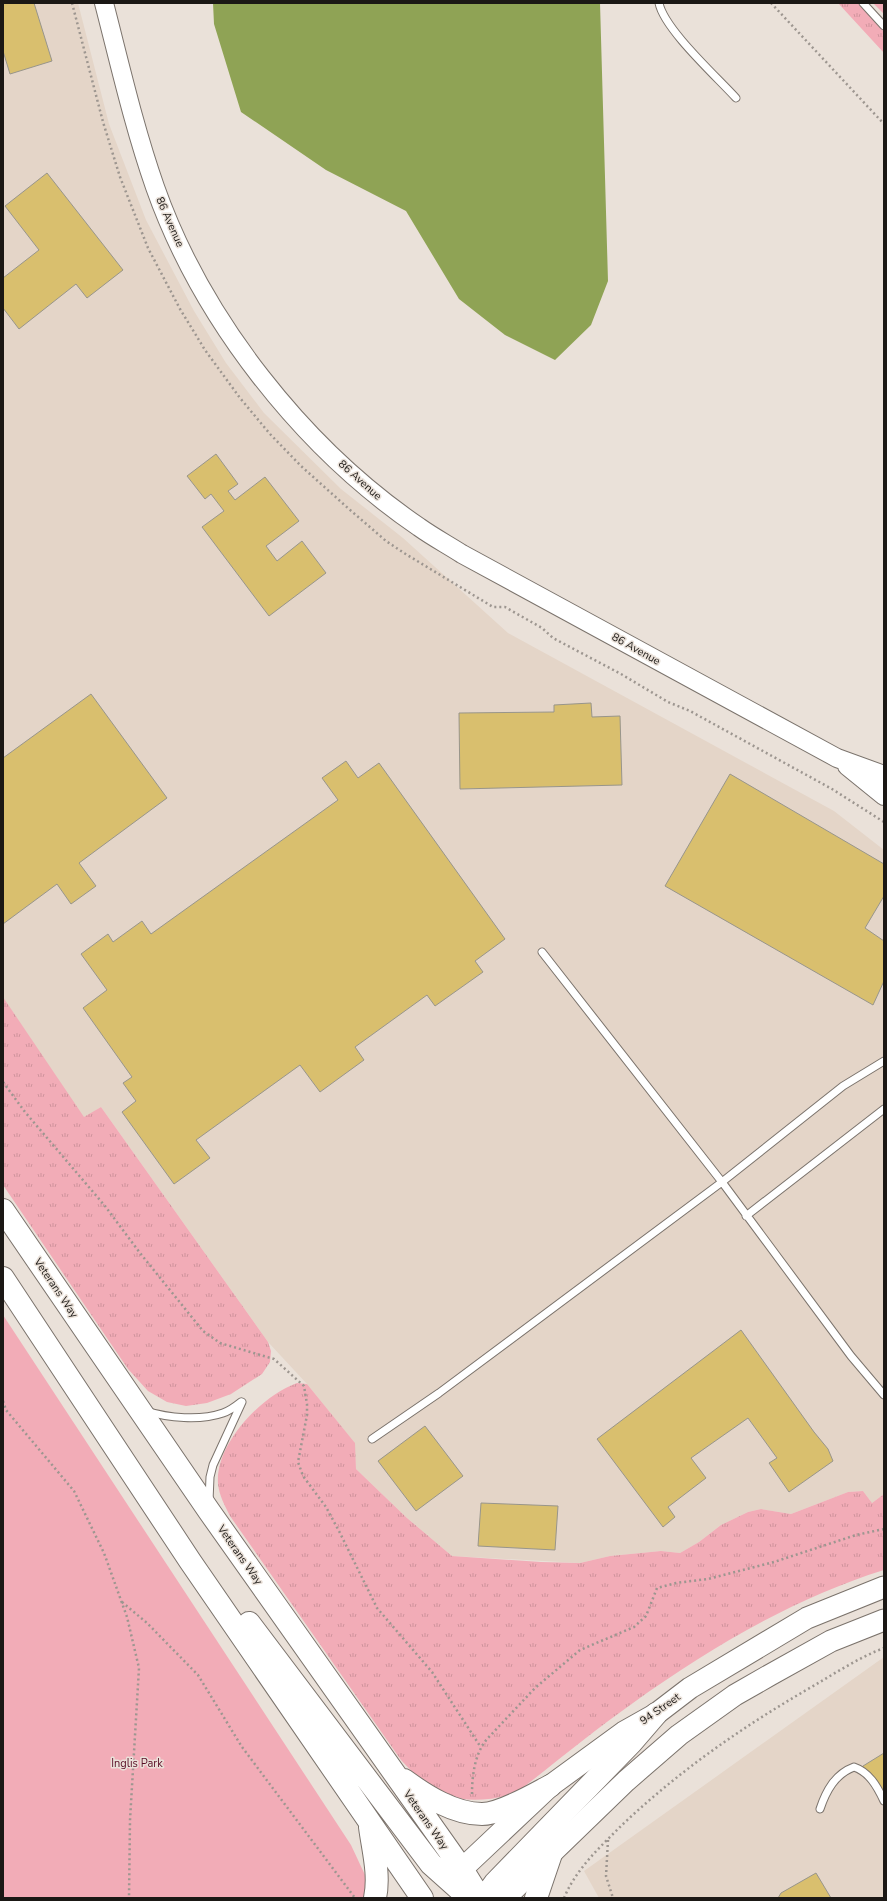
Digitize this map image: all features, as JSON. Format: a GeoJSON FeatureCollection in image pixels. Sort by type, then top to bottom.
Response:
{"type":"FeatureCollection","features":[{"type":"Feature","properties":{"kind":"main road","name":"Veterans Way"},"geometry":{"type":"LineString","coordinates":[[3,1210],[209,1512],[390,1770],[458,1887],[480,1898]]}},
{"type":"Feature","properties":{"kind":"main road"},"geometry":{"type":"LineString","coordinates":[[3,1278],[190,1561],[422,1898]]}},
{"type":"Feature","properties":{"kind":"main road"},"geometry":{"type":"LineString","coordinates":[[190,1561],[217,1580],[431,1864],[458,1887],[435,1898]]}},
{"type":"Feature","properties":{"kind":"main road","name":"94 Street"},"geometry":{"type":"LineString","coordinates":[[458,1887],[550,1786],[624,1732],[656,1714],[690,1688],[807,1618],[884,1587]]}},
{"type":"Feature","properties":{"kind":"main road"},"geometry":{"type":"LineString","coordinates":[[505,1898],[626,1781],[673,1740],[735,1695],[832,1641],[884,1620]]}},
{"type":"Feature","properties":{"kind":"main road"},"geometry":{"type":"LineString","coordinates":[[484,1898],[495,1883],[626,1748],[656,1714]]}},
{"type":"Feature","properties":{"kind":"main road"},"geometry":{"type":"LineString","coordinates":[[390,1770],[423,1794],[459,1810],[483,1814],[507,1808],[550,1786]]}},
{"type":"Feature","properties":{"kind":"main road"},"geometry":{"type":"LineString","coordinates":[[369,1822],[376,1868],[377,1889],[375,1898]]}},
{"type":"Feature","properties":{"kind":"main road"},"geometry":{"type":"LineString","coordinates":[[536,1898],[552,1851]]}},
{"type":"Feature","properties":{"kind":"street","name":"86 Avenue"},"geometry":{"type":"LineString","coordinates":[[104,3],[138,136],[155,188],[196,280],[244,356],[314,438],[387,504],[426,532],[462,554],[837,758],[884,775]]}},
{"type":"Feature","properties":{"kind":"street","name":"86 Avenue"},"geometry":{"type":"LineString","coordinates":[[837,758],[884,796]]}},
{"type":"Feature","properties":{"kind":"lane"},"geometry":{"type":"LineString","coordinates":[[659,3],[660,9],[673,31],[736,98]]}},
{"type":"Feature","properties":{"kind":"lane"},"geometry":{"type":"LineString","coordinates":[[863,3],[884,26]]}},
{"type":"Feature","properties":{"kind":"lane"},"geometry":{"type":"LineString","coordinates":[[542,952],[722,1182],[851,1356],[883,1390]]}},
{"type":"Feature","properties":{"kind":"lane"},"geometry":{"type":"LineString","coordinates":[[372,1439],[439,1393],[722,1182],[842,1086],[884,1061]]}},
{"type":"Feature","properties":{"kind":"lane"},"geometry":{"type":"LineString","coordinates":[[746,1216],[884,1109]]}},
{"type":"Feature","properties":{"kind":"lane"},"geometry":{"type":"LineString","coordinates":[[137,1407],[170,1417],[201,1417],[223,1413],[242,1402],[213,1465],[210,1477],[209,1512]]}},
{"type":"Feature","properties":{"kind":"lane"},"geometry":{"type":"LineString","coordinates":[[820,1809],[827,1790],[842,1774],[854,1767],[860,1770],[876,1784],[884,1801]]}},
{"type":"Feature","properties":{"kind":"path"},"geometry":{"type":"LineString","coordinates":[[72,3],[102,122],[120,177],[148,248],[174,296]]}},
{"type":"Feature","properties":{"kind":"path"},"geometry":{"type":"LineString","coordinates":[[771,3],[884,124]]}},
{"type":"Feature","properties":{"kind":"path"},"geometry":{"type":"LineString","coordinates":[[3,1082],[25,1112],[105,1206],[145,1259],[203,1331],[220,1343],[274,1359],[304,1386],[307,1415],[298,1462],[303,1476],[326,1507],[377,1608],[432,1672],[480,1746]]}},
{"type":"Feature","properties":{"kind":"path"},"geometry":{"type":"LineString","coordinates":[[3,1401],[6,1410],[74,1491],[104,1553],[127,1617],[139,1668],[130,1820],[129,1898]]}},
{"type":"Feature","properties":{"kind":"path"},"geometry":{"type":"LineString","coordinates":[[472,1797],[472,1782],[480,1746],[535,1688],[580,1650],[624,1632],[646,1616],[657,1588],[676,1583],[708,1579],[767,1563],[856,1535],[884,1529]]}},
{"type":"Feature","properties":{"kind":"path"},"geometry":{"type":"LineString","coordinates":[[122,1602],[147,1622],[198,1674],[242,1747],[354,1898]]}},
{"type":"Feature","properties":{"kind":"path"},"geometry":{"type":"LineString","coordinates":[[564,1898],[577,1874],[608,1839],[664,1788],[723,1742],[787,1700],[845,1667],[884,1648]]}},
{"type":"Feature","properties":{"kind":"path"},"geometry":{"type":"LineString","coordinates":[[608,1839],[606,1876],[613,1898]]}},
{"type":"Feature","properties":{"kind":"shaded area"},"geometry":{"type":"Polygon","coordinates":[[[3,3],[78,3],[109,124],[146,220],[194,311],[226,363],[264,413],[341,489],[403,538],[508,633],[834,811],[884,850],[884,1494],[872,1503],[863,1491],[848,1492],[791,1514],[761,1509],[748,1512],[721,1525],[699,1542],[680,1553],[661,1551],[610,1556],[580,1563],[452,1556],[407,1518],[356,1469],[354,1442],[307,1384],[268,1342],[101,1107],[84,1118],[4,999],[3,3]]]}},
{"type":"Feature","properties":{"kind":"shaded area"},"geometry":{"type":"Polygon","coordinates":[[[213,3],[600,3],[608,281],[591,325],[555,360],[505,335],[459,299],[406,211],[326,170],[241,112],[214,24],[213,3]]]}},
{"type":"Feature","properties":{"kind":"shaded area"},"geometry":{"type":"Polygon","coordinates":[[[884,1657],[884,1898],[599,1898],[584,1871],[884,1657]]]}},
{"type":"Feature","properties":{"kind":"green space"},"geometry":{"type":"Polygon","coordinates":[[[838,3],[858,3],[884,32],[884,53],[838,3]]]}},
{"type":"Feature","properties":{"kind":"green space"},"geometry":{"type":"Polygon","coordinates":[[[873,3],[884,3],[884,14],[873,3]]]}},
{"type":"Feature","properties":{"kind":"green space"},"geometry":{"type":"Polygon","coordinates":[[[3,997],[84,1117],[101,1107],[268,1342],[271,1351],[270,1362],[262,1374],[231,1394],[207,1403],[186,1406],[167,1402],[148,1391],[128,1369],[3,1185],[3,997]]]}},
{"type":"Feature","properties":{"kind":"green space","name":"Inglis Park"},"geometry":{"type":"Polygon","coordinates":[[[3,1315],[351,1845],[365,1875],[365,1898],[3,1898],[3,1315]]]}},
{"type":"Feature","properties":{"kind":"green space"},"geometry":{"type":"Polygon","coordinates":[[[297,1383],[307,1384],[355,1443],[356,1469],[407,1518],[452,1556],[580,1563],[610,1556],[661,1551],[680,1553],[699,1542],[721,1525],[748,1512],[761,1509],[791,1514],[848,1492],[863,1491],[872,1503],[884,1494],[884,1570],[851,1581],[785,1610],[723,1644],[662,1683],[618,1714],[516,1793],[481,1800],[452,1797],[439,1792],[427,1784],[401,1760],[230,1516],[221,1496],[218,1484],[219,1469],[224,1453],[232,1438],[255,1410],[283,1389],[297,1383]]]}},
{"type":"Feature","properties":{"kind":"building"},"geometry":{"type":"Polygon","coordinates":[[[3,3],[34,3],[52,61],[10,74],[3,51],[3,3]]]}},
{"type":"Feature","properties":{"kind":"building"},"geometry":{"type":"Polygon","coordinates":[[[47,173],[123,270],[87,298],[76,284],[19,329],[3,308],[3,278],[39,250],[5,206],[47,173]]]}},
{"type":"Feature","properties":{"kind":"building"},"geometry":{"type":"Polygon","coordinates":[[[216,454],[238,484],[228,491],[235,500],[265,477],[299,521],[266,546],[277,561],[302,541],[326,573],[269,616],[202,527],[224,511],[211,494],[205,499],[187,476],[216,454]]]}},
{"type":"Feature","properties":{"kind":"building"},"geometry":{"type":"Polygon","coordinates":[[[91,694],[167,798],[79,863],[96,886],[71,904],[57,884],[3,924],[3,758],[91,694]]]}},
{"type":"Feature","properties":{"kind":"building"},"geometry":{"type":"Polygon","coordinates":[[[591,703],[592,717],[620,716],[622,785],[460,789],[459,713],[554,712],[554,705],[591,703]]]}},
{"type":"Feature","properties":{"kind":"building"},"geometry":{"type":"Polygon","coordinates":[[[346,761],[358,778],[379,763],[505,939],[475,961],[483,972],[435,1006],[427,995],[355,1047],[364,1060],[320,1092],[300,1065],[196,1140],[210,1158],[174,1184],[122,1112],[136,1101],[123,1083],[132,1077],[83,1008],[107,990],[81,954],[108,934],[113,942],[142,921],[151,934],[338,800],[322,778],[346,761]]]}},
{"type":"Feature","properties":{"kind":"building"},"geometry":{"type":"Polygon","coordinates":[[[730,774],[884,864],[884,896],[865,928],[884,941],[884,981],[873,1005],[665,886],[730,774]]]}},
{"type":"Feature","properties":{"kind":"building"},"geometry":{"type":"Polygon","coordinates":[[[741,1330],[814,1432],[828,1449],[833,1461],[789,1492],[769,1463],[777,1458],[748,1418],[691,1458],[706,1478],[668,1507],[675,1517],[663,1527],[597,1439],[741,1330]]]}},
{"type":"Feature","properties":{"kind":"building"},"geometry":{"type":"Polygon","coordinates":[[[425,1426],[463,1476],[416,1511],[378,1461],[425,1426]]]}},
{"type":"Feature","properties":{"kind":"building"},"geometry":{"type":"Polygon","coordinates":[[[481,1503],[558,1506],[555,1550],[478,1546],[481,1503]]]}},
{"type":"Feature","properties":{"kind":"building"},"geometry":{"type":"Polygon","coordinates":[[[884,1753],[884,1796],[862,1768],[884,1753]]]}},
{"type":"Feature","properties":{"kind":"building"},"geometry":{"type":"Polygon","coordinates":[[[816,1873],[831,1898],[778,1898],[781,1893],[816,1873]]]}}]}
